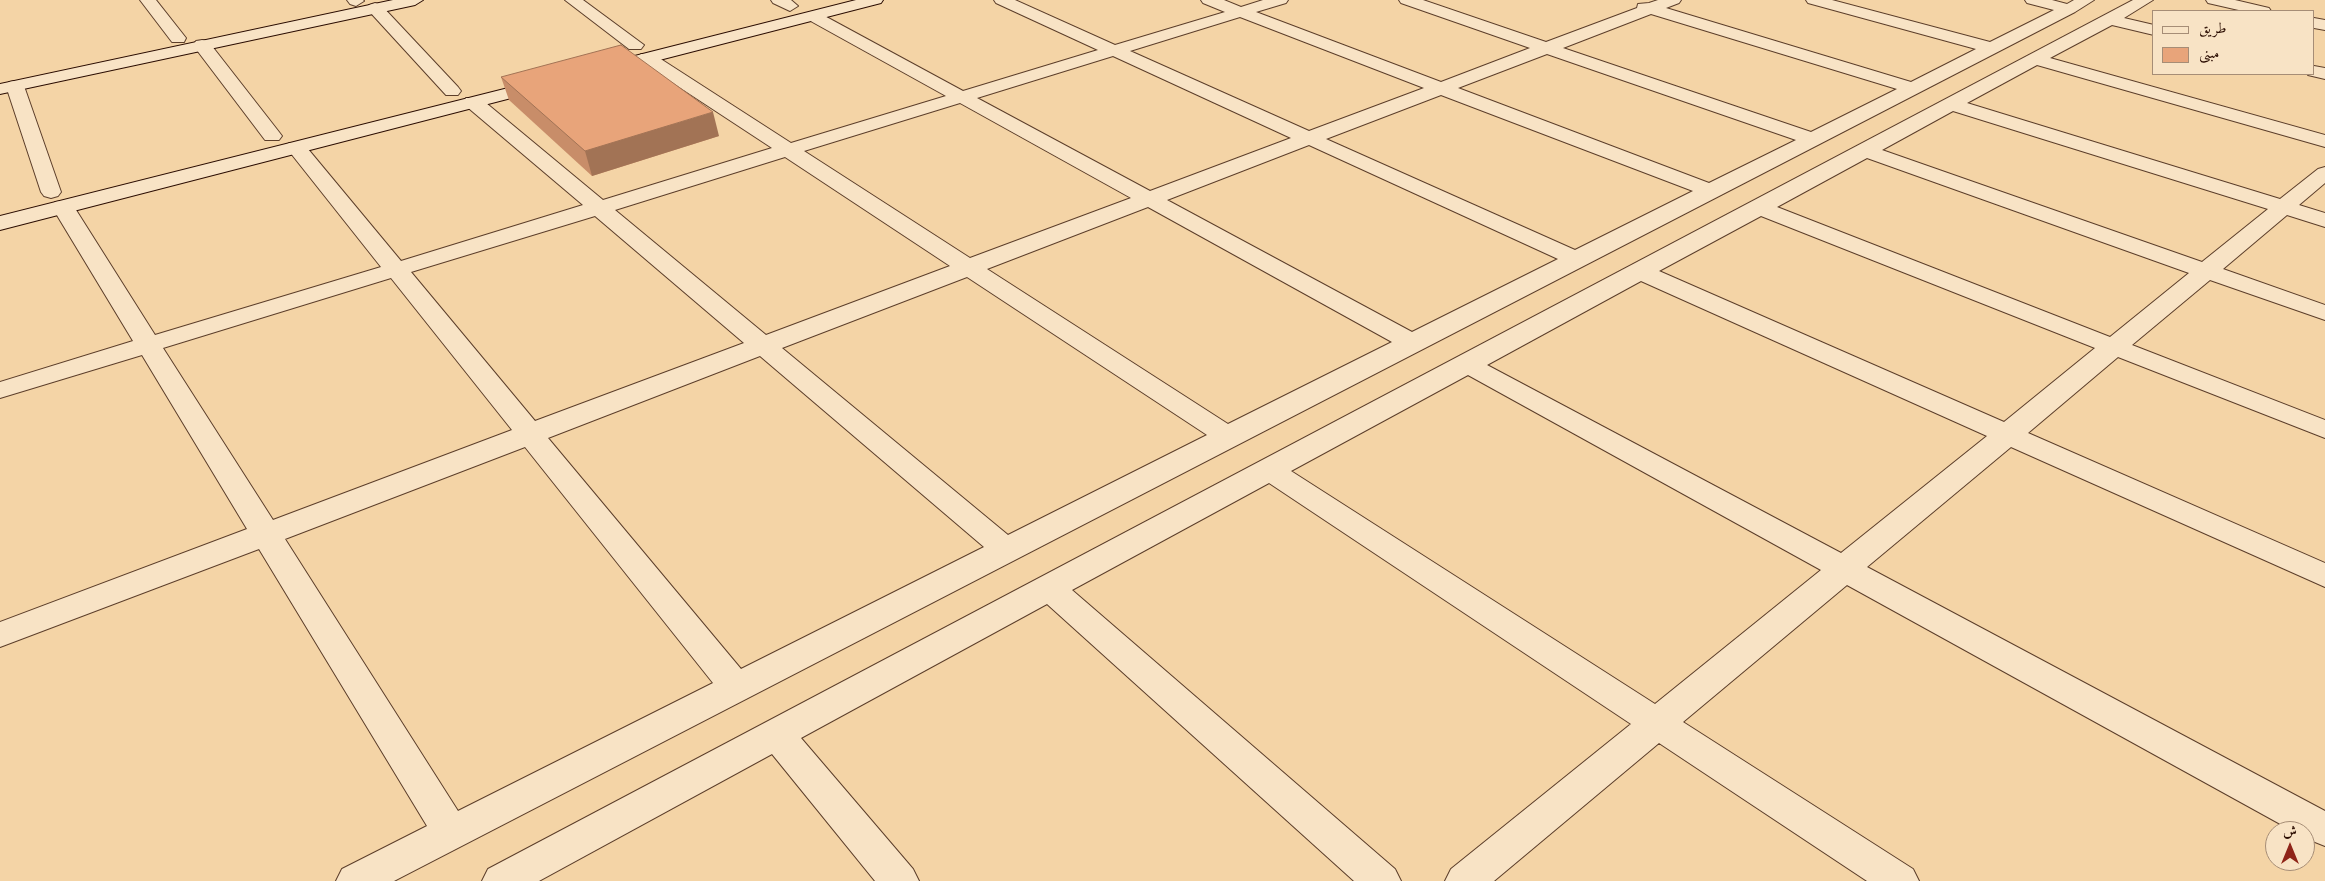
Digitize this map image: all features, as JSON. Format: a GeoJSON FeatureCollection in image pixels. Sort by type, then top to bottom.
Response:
{"type":"FeatureCollection","features":[{"type":"Feature","properties":{"kind":"street"},"geometry":{"type":"LineString","coordinates":[[148,0],[178,38]]}},
{"type":"Feature","properties":{"kind":"street"},"geometry":{"type":"LineString","coordinates":[[5,83],[178,38],[362,2],[415,0]]}},
{"type":"Feature","properties":{"kind":"street"},"geometry":{"type":"LineString","coordinates":[[573,0],[641,52],[788,150],[1229,437]]}},
{"type":"Feature","properties":{"kind":"street"},"geometry":{"type":"LineString","coordinates":[[596,55],[641,52],[814,8],[875,0]]}},
{"type":"Feature","properties":{"kind":"street"},"geometry":{"type":"LineString","coordinates":[[1002,0],[1577,259]]}},
{"type":"Feature","properties":{"kind":"street"},"geometry":{"type":"LineString","coordinates":[[1209,0],[1712,191]]}},
{"type":"Feature","properties":{"kind":"street"},"geometry":{"type":"LineString","coordinates":[[0,390],[1280,0]]}},
{"type":"Feature","properties":{"kind":"street"},"geometry":{"type":"LineString","coordinates":[[1407,0],[1813,139]]}},
{"type":"Feature","properties":{"kind":"street"},"geometry":{"type":"LineString","coordinates":[[1621,0],[1913,88]]}},
{"type":"Feature","properties":{"kind":"street"},"geometry":{"type":"LineString","coordinates":[[0,635],[1673,0]]}},
{"type":"Feature","properties":{"kind":"street"},"geometry":{"type":"LineString","coordinates":[[1814,0],[1992,48]]}},
{"type":"Feature","properties":{"kind":"street"},"geometry":{"type":"LineString","coordinates":[[2033,0],[2078,4]]}},
{"type":"Feature","properties":{"kind":"street"},"geometry":{"type":"LineString","coordinates":[[502,881],[2145,0]]}},
{"type":"Feature","properties":{"kind":"street"},"geometry":{"type":"LineString","coordinates":[[2214,0],[2259,10]]}},
{"type":"Feature","properties":{"kind":"street"},"geometry":{"type":"LineString","coordinates":[[5,83],[202,45],[362,2]]}},
{"type":"Feature","properties":{"kind":"street"},"geometry":{"type":"LineString","coordinates":[[362,2],[452,91]]}},
{"type":"Feature","properties":{"kind":"street"},"geometry":{"type":"LineString","coordinates":[[589,73],[641,52],[785,3],[814,8],[962,97],[1413,343]]}},
{"type":"Feature","properties":{"kind":"street"},"geometry":{"type":"LineString","coordinates":[[356,881],[2078,4]]}},
{"type":"Feature","properties":{"kind":"street"},"geometry":{"type":"LineString","coordinates":[[2109,19],[2152,30]]}},
{"type":"Feature","properties":{"kind":"street"},"geometry":{"type":"LineString","coordinates":[[202,45],[396,270],[736,688]]}},
{"type":"Feature","properties":{"kind":"street"},"geometry":{"type":"LineString","coordinates":[[2035,59],[2325,141]]}},
{"type":"Feature","properties":{"kind":"street"},"geometry":{"type":"LineString","coordinates":[[0,205],[57,199],[284,142],[473,102],[554,74],[452,91],[284,142],[57,199],[0,223]]}},
{"type":"Feature","properties":{"kind":"street"},"geometry":{"type":"LineString","coordinates":[[5,83],[57,199],[150,345],[451,833]]}},
{"type":"Feature","properties":{"kind":"street"},"geometry":{"type":"LineString","coordinates":[[473,102],[1007,550]]}},
{"type":"Feature","properties":{"kind":"street"},"geometry":{"type":"LineString","coordinates":[[1951,104],[2325,220]]}},
{"type":"Feature","properties":{"kind":"street"},"geometry":{"type":"LineString","coordinates":[[1864,150],[2325,313]]}},
{"type":"Feature","properties":{"kind":"street"},"geometry":{"type":"LineString","coordinates":[[1465,881],[2325,173]]}},
{"type":"Feature","properties":{"kind":"street"},"geometry":{"type":"LineString","coordinates":[[1758,207],[2325,430]]}},
{"type":"Feature","properties":{"kind":"street"},"geometry":{"type":"LineString","coordinates":[[1639,271],[2325,576]]}},
{"type":"Feature","properties":{"kind":"street"},"geometry":{"type":"LineString","coordinates":[[1467,364],[2325,830]]}},
{"type":"Feature","properties":{"kind":"street"},"geometry":{"type":"LineString","coordinates":[[1269,470],[1899,881]]}},
{"type":"Feature","properties":{"kind":"street"},"geometry":{"type":"LineString","coordinates":[[1049,588],[1381,881]]}},
{"type":"Feature","properties":{"kind":"street"},"geometry":{"type":"LineString","coordinates":[[777,734],[899,881]]}},
{"type":"Feature","properties":{"kind":"building"},"geometry":{"type":"Polygon","coordinates":[[[621,45],[713,112],[585,151],[501,77],[621,45]]]}}]}
